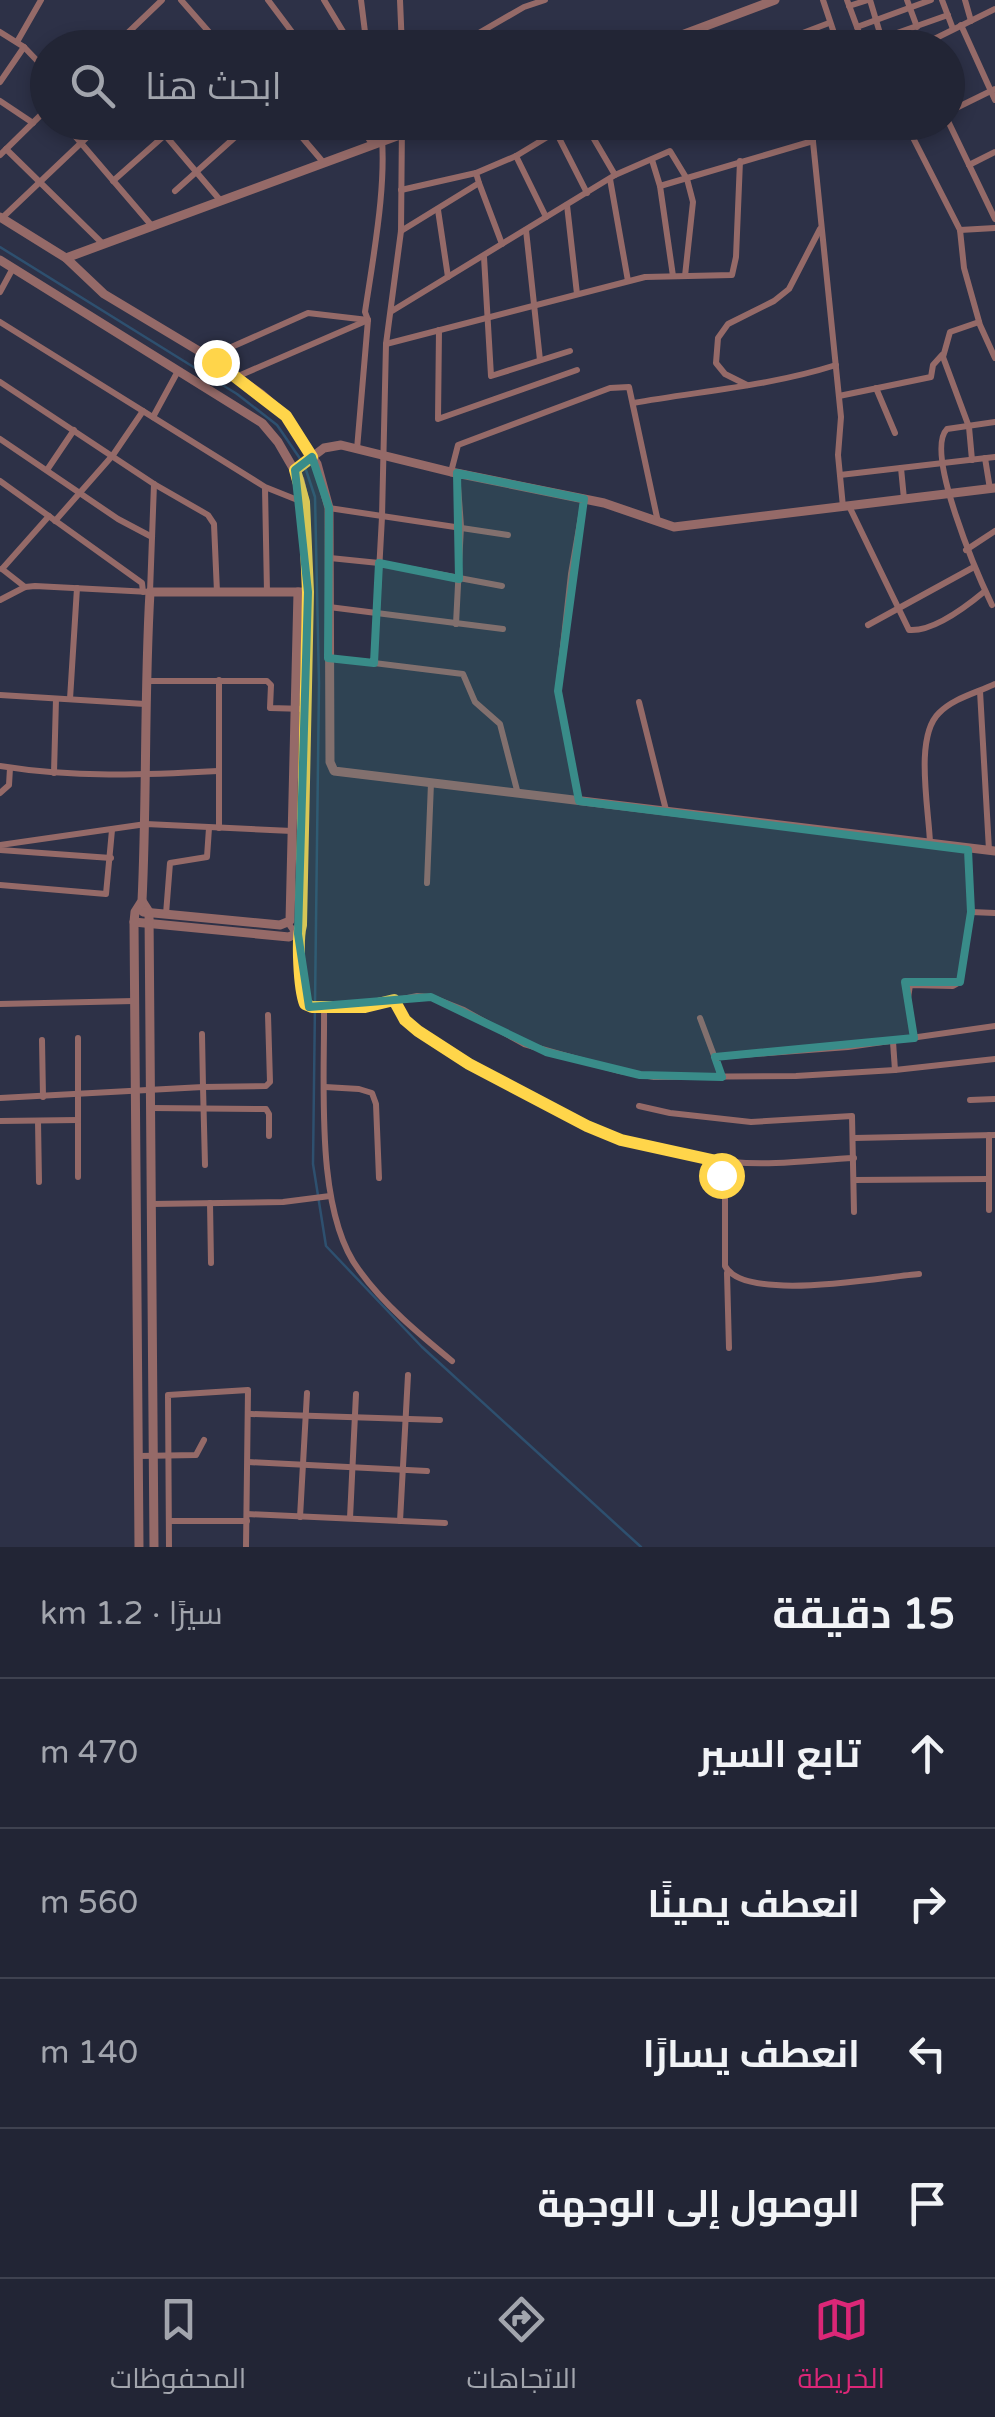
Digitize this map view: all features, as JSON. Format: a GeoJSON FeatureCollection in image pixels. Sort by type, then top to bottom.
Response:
{"type":"FeatureCollection","features":[{"type":"Feature","properties":{"kind":"street"},"geometry":{"type":"LineString","coordinates":[[0,82],[41,0]]}},
{"type":"Feature","properties":{"kind":"street"},"geometry":{"type":"LineString","coordinates":[[131,30],[162,0]]}},
{"type":"Feature","properties":{"kind":"street"},"geometry":{"type":"LineString","coordinates":[[181,0],[207,30]]}},
{"type":"Feature","properties":{"kind":"street"},"geometry":{"type":"LineString","coordinates":[[268,0],[290,30]]}},
{"type":"Feature","properties":{"kind":"street"},"geometry":{"type":"LineString","coordinates":[[324,0],[342,30]]}},
{"type":"Feature","properties":{"kind":"street"},"geometry":{"type":"LineString","coordinates":[[361,0],[365,30]]}},
{"type":"Feature","properties":{"kind":"street"},"geometry":{"type":"LineString","coordinates":[[400,0],[401,30]]}},
{"type":"Feature","properties":{"kind":"street"},"geometry":{"type":"LineString","coordinates":[[484,30],[524,7],[545,0]]}},
{"type":"Feature","properties":{"kind":"street"},"geometry":{"type":"LineString","coordinates":[[695,30],[775,0]]}},
{"type":"Feature","properties":{"kind":"street"},"geometry":{"type":"LineString","coordinates":[[823,0],[833,30]]}},
{"type":"Feature","properties":{"kind":"street"},"geometry":{"type":"LineString","coordinates":[[858,30],[848,3],[869,0],[879,30]]}},
{"type":"Feature","properties":{"kind":"street"},"geometry":{"type":"LineString","coordinates":[[857,27],[908,4],[931,0]]}},
{"type":"Feature","properties":{"kind":"street"},"geometry":{"type":"LineString","coordinates":[[942,0],[959,30]]}},
{"type":"Feature","properties":{"kind":"street"},"geometry":{"type":"LineString","coordinates":[[966,0],[971,21]]}},
{"type":"Feature","properties":{"kind":"street"},"geometry":{"type":"LineString","coordinates":[[908,4],[917,27]]}},
{"type":"Feature","properties":{"kind":"street"},"geometry":{"type":"LineString","coordinates":[[951,30],[995,9]]}},
{"type":"Feature","properties":{"kind":"street"},"geometry":{"type":"LineString","coordinates":[[909,30],[948,15]]}},
{"type":"Feature","properties":{"kind":"street"},"geometry":{"type":"LineString","coordinates":[[811,30],[830,23]]}},
{"type":"Feature","properties":{"kind":"street"},"geometry":{"type":"LineString","coordinates":[[0,32],[30,54]]}},
{"type":"Feature","properties":{"kind":"street"},"geometry":{"type":"LineString","coordinates":[[965,41],[995,100]]}},
{"type":"Feature","properties":{"kind":"street"},"geometry":{"type":"LineString","coordinates":[[965,104],[993,90]]}},
{"type":"Feature","properties":{"kind":"street"},"geometry":{"type":"LineString","coordinates":[[0,101],[30,121]]}},
{"type":"Feature","properties":{"kind":"street"},"geometry":{"type":"LineString","coordinates":[[30,126],[3,152],[104,244]]}},
{"type":"Feature","properties":{"kind":"street"},"geometry":{"type":"LineString","coordinates":[[78,140],[152,226]]}},
{"type":"Feature","properties":{"kind":"street"},"geometry":{"type":"LineString","coordinates":[[84,140],[1,217],[66,258],[104,294],[236,377],[286,416],[312,457],[329,508],[331,768],[432,784],[992,852],[980,691]]}},
{"type":"Feature","properties":{"kind":"street"},"geometry":{"type":"LineString","coordinates":[[113,181],[158,140]]}},
{"type":"Feature","properties":{"kind":"street"},"geometry":{"type":"LineString","coordinates":[[168,140],[220,200]]}},
{"type":"Feature","properties":{"kind":"street"},"geometry":{"type":"LineString","coordinates":[[175,192],[233,140]]}},
{"type":"Feature","properties":{"kind":"street"},"geometry":{"type":"LineString","coordinates":[[304,140],[323,162]]}},
{"type":"Feature","properties":{"kind":"street"},"geometry":{"type":"LineString","coordinates":[[375,140],[379,144]]}},
{"type":"Feature","properties":{"kind":"street"},"geometry":{"type":"LineString","coordinates":[[358,449],[379,140]]}},
{"type":"Feature","properties":{"kind":"street"},"geometry":{"type":"LineString","coordinates":[[66,258],[388,140]]}},
{"type":"Feature","properties":{"kind":"street"},"geometry":{"type":"LineString","coordinates":[[374,663],[386,344],[401,231],[402,140]]}},
{"type":"Feature","properties":{"kind":"street"},"geometry":{"type":"LineString","coordinates":[[402,190],[476,174],[543,140]]}},
{"type":"Feature","properties":{"kind":"street"},"geometry":{"type":"LineString","coordinates":[[560,140],[587,192]]}},
{"type":"Feature","properties":{"kind":"street"},"geometry":{"type":"LineString","coordinates":[[593,140],[612,177],[628,281]]}},
{"type":"Feature","properties":{"kind":"street"},"geometry":{"type":"LineString","coordinates":[[914,140],[960,230],[964,268],[979,322],[995,358]]}},
{"type":"Feature","properties":{"kind":"street"},"geometry":{"type":"LineString","coordinates":[[957,140],[995,219]]}},
{"type":"Feature","properties":{"kind":"street"},"geometry":{"type":"LineString","coordinates":[[660,186],[813,141],[839,396],[840,475],[846,506],[905,624],[914,632],[959,610],[985,590]]}},
{"type":"Feature","properties":{"kind":"street"},"geometry":{"type":"LineString","coordinates":[[392,311],[612,177],[670,151],[688,179],[692,202],[685,276]]}},
{"type":"Feature","properties":{"kind":"street"},"geometry":{"type":"LineString","coordinates":[[969,165],[995,152]]}},
{"type":"Feature","properties":{"kind":"street"},"geometry":{"type":"LineString","coordinates":[[516,156],[546,217]]}},
{"type":"Feature","properties":{"kind":"street"},"geometry":{"type":"LineString","coordinates":[[652,159],[660,186],[673,276]]}},
{"type":"Feature","properties":{"kind":"street"},"geometry":{"type":"LineString","coordinates":[[386,344],[646,277],[732,276],[740,161]]}},
{"type":"Feature","properties":{"kind":"street"},"geometry":{"type":"LineString","coordinates":[[476,174],[502,244]]}},
{"type":"Feature","properties":{"kind":"street"},"geometry":{"type":"LineString","coordinates":[[401,231],[478,183]]}},
{"type":"Feature","properties":{"kind":"street"},"geometry":{"type":"LineString","coordinates":[[567,204],[577,294]]}},
{"type":"Feature","properties":{"kind":"street"},"geometry":{"type":"LineString","coordinates":[[438,210],[448,277]]}},
{"type":"Feature","properties":{"kind":"street"},"geometry":{"type":"LineString","coordinates":[[747,386],[726,374],[716,362],[718,338],[728,324],[774,301],[789,288],[822,226]]}},
{"type":"Feature","properties":{"kind":"street"},"geometry":{"type":"LineString","coordinates":[[960,230],[995,228]]}},
{"type":"Feature","properties":{"kind":"street"},"geometry":{"type":"LineString","coordinates":[[526,230],[540,360]]}},
{"type":"Feature","properties":{"kind":"street"},"geometry":{"type":"LineString","coordinates":[[484,257],[491,376],[570,351]]}},
{"type":"Feature","properties":{"kind":"street"},"geometry":{"type":"LineString","coordinates":[[0,260],[262,423],[295,470],[304,502],[298,934]]}},
{"type":"Feature","properties":{"kind":"street"},"geometry":{"type":"LineString","coordinates":[[0,292],[13,268]]}},
{"type":"Feature","properties":{"kind":"street"},"geometry":{"type":"LineString","coordinates":[[209,358],[308,313],[368,320]]}},
{"type":"Feature","properties":{"kind":"street"},"geometry":{"type":"LineString","coordinates":[[236,377],[368,320]]}},
{"type":"Feature","properties":{"kind":"street"},"geometry":{"type":"LineString","coordinates":[[0,322],[265,487],[304,502]]}},
{"type":"Feature","properties":{"kind":"street"},"geometry":{"type":"LineString","coordinates":[[839,396],[930,377],[950,332],[979,322]]}},
{"type":"Feature","properties":{"kind":"street"},"geometry":{"type":"LineString","coordinates":[[439,330],[438,419],[577,370]]}},
{"type":"Feature","properties":{"kind":"street"},"geometry":{"type":"LineString","coordinates":[[943,354],[969,427],[972,460]]}},
{"type":"Feature","properties":{"kind":"street"},"geometry":{"type":"LineString","coordinates":[[633,404],[783,380],[836,364]]}},
{"type":"Feature","properties":{"kind":"street"},"geometry":{"type":"LineString","coordinates":[[153,417],[178,372]]}},
{"type":"Feature","properties":{"kind":"street"},"geometry":{"type":"LineString","coordinates":[[0,382],[213,520],[217,592]]}},
{"type":"Feature","properties":{"kind":"street"},"geometry":{"type":"LineString","coordinates":[[456,624],[460,526],[454,473],[458,444],[610,388],[629,387],[658,522]]}},
{"type":"Feature","properties":{"kind":"street"},"geometry":{"type":"LineString","coordinates":[[876,388],[896,433]]}},
{"type":"Feature","properties":{"kind":"street"},"geometry":{"type":"LineString","coordinates":[[24,587],[1,568],[80,493],[143,411]]}},
{"type":"Feature","properties":{"kind":"street"},"geometry":{"type":"LineString","coordinates":[[992,605],[966,550],[950,494],[942,438],[944,430],[995,422]]}},
{"type":"Feature","properties":{"kind":"street"},"geometry":{"type":"LineString","coordinates":[[47,470],[74,430]]}},
{"type":"Feature","properties":{"kind":"street"},"geometry":{"type":"LineString","coordinates":[[0,438],[152,537]]}},
{"type":"Feature","properties":{"kind":"street"},"geometry":{"type":"LineString","coordinates":[[295,470],[319,450],[334,444],[584,499],[674,527],[992,489],[985,458]]}},
{"type":"Feature","properties":{"kind":"street"},"geometry":{"type":"LineString","coordinates":[[840,475],[995,457]]}},
{"type":"Feature","properties":{"kind":"street"},"geometry":{"type":"LineString","coordinates":[[901,468],[904,500]]}},
{"type":"Feature","properties":{"kind":"street"},"geometry":{"type":"LineString","coordinates":[[0,482],[142,583],[146,592]]}},
{"type":"Feature","properties":{"kind":"street"},"geometry":{"type":"LineString","coordinates":[[138,1547],[134,917],[142,901],[146,824],[146,592],[154,484]]}},
{"type":"Feature","properties":{"kind":"street"},"geometry":{"type":"LineString","coordinates":[[265,487],[267,592]]}},
{"type":"Feature","properties":{"kind":"street"},"geometry":{"type":"LineString","coordinates":[[579,801],[558,691],[584,499]]}},
{"type":"Feature","properties":{"kind":"street"},"geometry":{"type":"LineString","coordinates":[[329,508],[508,535]]}},
{"type":"Feature","properties":{"kind":"street"},"geometry":{"type":"LineString","coordinates":[[966,550],[995,531]]}},
{"type":"Feature","properties":{"kind":"street"},"geometry":{"type":"LineString","coordinates":[[330,558],[380,563],[502,586]]}},
{"type":"Feature","properties":{"kind":"street"},"geometry":{"type":"LineString","coordinates":[[868,625],[974,567]]}},
{"type":"Feature","properties":{"kind":"street"},"geometry":{"type":"LineString","coordinates":[[0,600],[24,587],[303,592]]}},
{"type":"Feature","properties":{"kind":"street"},"geometry":{"type":"LineString","coordinates":[[70,699],[77,588]]}},
{"type":"Feature","properties":{"kind":"street"},"geometry":{"type":"LineString","coordinates":[[329,607],[503,629]]}},
{"type":"Feature","properties":{"kind":"street"},"geometry":{"type":"LineString","coordinates":[[328,658],[464,674],[475,702],[500,724],[518,794]]}},
{"type":"Feature","properties":{"kind":"street"},"geometry":{"type":"LineString","coordinates":[[166,914],[170,863],[207,857],[214,828],[219,680]]}},
{"type":"Feature","properties":{"kind":"street"},"geometry":{"type":"LineString","coordinates":[[146,681],[268,681],[270,708],[301,709]]}},
{"type":"Feature","properties":{"kind":"street"},"geometry":{"type":"LineString","coordinates":[[930,843],[925,752],[928,731],[940,712],[955,701],[994,686]]}},
{"type":"Feature","properties":{"kind":"street"},"geometry":{"type":"LineString","coordinates":[[0,695],[145,704]]}},
{"type":"Feature","properties":{"kind":"street"},"geometry":{"type":"LineString","coordinates":[[54,773],[56,699]]}},
{"type":"Feature","properties":{"kind":"street"},"geometry":{"type":"LineString","coordinates":[[639,702],[666,812]]}},
{"type":"Feature","properties":{"kind":"street"},"geometry":{"type":"LineString","coordinates":[[0,766],[54,773],[218,771]]}},
{"type":"Feature","properties":{"kind":"street"},"geometry":{"type":"LineString","coordinates":[[0,792],[9,786],[10,768]]}},
{"type":"Feature","properties":{"kind":"street"},"geometry":{"type":"LineString","coordinates":[[427,883],[432,784]]}},
{"type":"Feature","properties":{"kind":"street"},"geometry":{"type":"LineString","coordinates":[[0,848],[146,824],[298,831]]}},
{"type":"Feature","properties":{"kind":"street"},"geometry":{"type":"LineString","coordinates":[[0,885],[106,894],[112,830]]}},
{"type":"Feature","properties":{"kind":"street"},"geometry":{"type":"LineString","coordinates":[[298,831],[288,923],[301,944],[300,989],[305,1004],[318,1008],[365,1007],[417,996],[446,1002],[524,1044],[654,1077],[895,1070],[995,1059]]}},
{"type":"Feature","properties":{"kind":"street"},"geometry":{"type":"LineString","coordinates":[[0,848],[110,858]]}},
{"type":"Feature","properties":{"kind":"street"},"geometry":{"type":"LineString","coordinates":[[914,1038],[910,986],[953,986],[960,982],[970,912],[968,850]]}},
{"type":"Feature","properties":{"kind":"street"},"geometry":{"type":"LineString","coordinates":[[142,901],[149,918],[154,1547]]}},
{"type":"Feature","properties":{"kind":"street"},"geometry":{"type":"LineString","coordinates":[[970,912],[995,912]]}},
{"type":"Feature","properties":{"kind":"street"},"geometry":{"type":"LineString","coordinates":[[149,918],[166,914],[288,923]]}},
{"type":"Feature","properties":{"kind":"street"},"geometry":{"type":"LineString","coordinates":[[134,917],[298,934]]}},
{"type":"Feature","properties":{"kind":"street"},"geometry":{"type":"LineString","coordinates":[[394,1000],[405,1020],[469,1064],[621,1140],[736,1163],[854,1158]]}},
{"type":"Feature","properties":{"kind":"street"},"geometry":{"type":"LineString","coordinates":[[0,1004],[134,1001]]}},
{"type":"Feature","properties":{"kind":"street"},"geometry":{"type":"LineString","coordinates":[[318,1008],[326,1197],[357,1269],[418,1333],[452,1361]]}},
{"type":"Feature","properties":{"kind":"street"},"geometry":{"type":"LineString","coordinates":[[0,1098],[78,1096],[150,1088],[266,1086],[270,1082],[268,1015]]}},
{"type":"Feature","properties":{"kind":"street"},"geometry":{"type":"LineString","coordinates":[[700,1018],[722,1077]]}},
{"type":"Feature","properties":{"kind":"street"},"geometry":{"type":"LineString","coordinates":[[715,1058],[892,1041],[995,1026]]}},
{"type":"Feature","properties":{"kind":"street"},"geometry":{"type":"LineString","coordinates":[[202,1034],[205,1165]]}},
{"type":"Feature","properties":{"kind":"street"},"geometry":{"type":"LineString","coordinates":[[78,1038],[78,1177]]}},
{"type":"Feature","properties":{"kind":"street"},"geometry":{"type":"LineString","coordinates":[[42,1040],[43,1096]]}},
{"type":"Feature","properties":{"kind":"street"},"geometry":{"type":"LineString","coordinates":[[892,1041],[895,1070]]}},
{"type":"Feature","properties":{"kind":"street"},"geometry":{"type":"LineString","coordinates":[[324,1087],[372,1093],[376,1104],[379,1178]]}},
{"type":"Feature","properties":{"kind":"street"},"geometry":{"type":"LineString","coordinates":[[970,1100],[995,1098]]}},
{"type":"Feature","properties":{"kind":"street"},"geometry":{"type":"LineString","coordinates":[[639,1106],[751,1122],[849,1116],[854,1120],[854,1212]]}},
{"type":"Feature","properties":{"kind":"street"},"geometry":{"type":"LineString","coordinates":[[150,1108],[266,1108],[269,1136]]}},
{"type":"Feature","properties":{"kind":"street"},"geometry":{"type":"LineString","coordinates":[[0,1121],[78,1120]]}},
{"type":"Feature","properties":{"kind":"street"},"geometry":{"type":"LineString","coordinates":[[38,1121],[39,1182]]}},
{"type":"Feature","properties":{"kind":"street"},"geometry":{"type":"LineString","coordinates":[[854,1138],[992,1134],[989,1210]]}},
{"type":"Feature","properties":{"kind":"street"},"geometry":{"type":"LineString","coordinates":[[712,1160],[724,1189],[729,1348]]}},
{"type":"Feature","properties":{"kind":"street"},"geometry":{"type":"LineString","coordinates":[[854,1180],[989,1179]]}},
{"type":"Feature","properties":{"kind":"street"},"geometry":{"type":"LineString","coordinates":[[151,1204],[326,1197]]}},
{"type":"Feature","properties":{"kind":"street"},"geometry":{"type":"LineString","coordinates":[[210,1203],[211,1263]]}},
{"type":"Feature","properties":{"kind":"street"},"geometry":{"type":"LineString","coordinates":[[136,1272],[152,1272]]}},
{"type":"Feature","properties":{"kind":"street"},"geometry":{"type":"LineString","coordinates":[[727,1272],[772,1288],[919,1274]]}},
{"type":"Feature","properties":{"kind":"street"},"geometry":{"type":"LineString","coordinates":[[400,1521],[408,1375]]}},
{"type":"Feature","properties":{"kind":"street"},"geometry":{"type":"LineString","coordinates":[[169,1547],[166,1400],[170,1393],[248,1390],[246,1547]]}},
{"type":"Feature","properties":{"kind":"street"},"geometry":{"type":"LineString","coordinates":[[300,1516],[307,1393]]}},
{"type":"Feature","properties":{"kind":"street"},"geometry":{"type":"LineString","coordinates":[[350,1519],[356,1394]]}},
{"type":"Feature","properties":{"kind":"street"},"geometry":{"type":"LineString","coordinates":[[251,1414],[440,1420]]}},
{"type":"Feature","properties":{"kind":"street"},"geometry":{"type":"LineString","coordinates":[[138,1456],[196,1455],[204,1440]]}},
{"type":"Feature","properties":{"kind":"street"},"geometry":{"type":"LineString","coordinates":[[248,1462],[427,1471]]}},
{"type":"Feature","properties":{"kind":"street"},"geometry":{"type":"LineString","coordinates":[[138,1481],[153,1481]]}},
{"type":"Feature","properties":{"kind":"street"},"geometry":{"type":"LineString","coordinates":[[169,1521],[300,1516],[445,1523]]}},
{"type":"Feature","properties":{"kind":"highlighted area"},"geometry":{"type":"Polygon","coordinates":[[[312,457],[329,508],[328,658],[374,663],[379,563],[459,579],[457,473],[584,499],[558,691],[579,801],[968,850],[971,912],[960,982],[905,982],[914,1038],[715,1057],[722,1077],[640,1075],[546,1052],[431,997],[309,1007],[298,934],[308,592],[295,470],[312,457]]]}},
{"type":"Feature","properties":{"kind":"waterway"},"geometry":{"type":"LineString","coordinates":[[0,247],[237,394],[277,425],[301,460]]}},
{"type":"Feature","properties":{"kind":"waterway"},"geometry":{"type":"LineString","coordinates":[[305,467],[315,497],[319,683],[313,1164],[326,1246],[422,1347],[641,1547]]}},
{"type":"Feature","properties":{"kind":"route"},"geometry":{"type":"LineString","coordinates":[[216,362],[286,416],[312,457],[295,470],[304,502],[308,592],[298,934],[300,989],[305,1004],[365,1007],[394,1000],[405,1020],[469,1064],[621,1140],[712,1160],[721,1175]]}}]}
